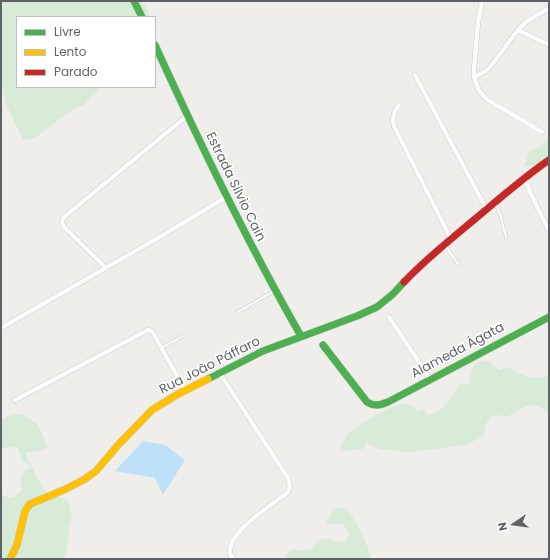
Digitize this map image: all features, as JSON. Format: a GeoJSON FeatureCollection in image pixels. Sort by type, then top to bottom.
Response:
{"type":"FeatureCollection","features":[{"type":"Feature","properties":{"kind":"street"},"geometry":{"type":"LineString","coordinates":[[134,1],[142,16]]}},
{"type":"Feature","properties":{"kind":"street"},"geometry":{"type":"LineString","coordinates":[[482,1],[478,23],[474,68],[474,77],[479,91],[542,132]]}},
{"type":"Feature","properties":{"kind":"street"},"geometry":{"type":"LineString","coordinates":[[474,77],[486,71],[491,66],[518,30],[527,21],[549,8]]}},
{"type":"Feature","properties":{"kind":"street"},"geometry":{"type":"LineString","coordinates":[[518,30],[549,45]]}},
{"type":"Feature","properties":{"kind":"street","name":"Estrada Silvio Cain"},"geometry":{"type":"LineString","coordinates":[[156,47],[226,197],[275,291],[301,336]]}},
{"type":"Feature","properties":{"kind":"street"},"geometry":{"type":"LineString","coordinates":[[415,75],[487,210]]}},
{"type":"Feature","properties":{"kind":"street"},"geometry":{"type":"LineString","coordinates":[[399,105],[393,114],[394,126],[451,239]]}},
{"type":"Feature","properties":{"kind":"street"},"geometry":{"type":"LineString","coordinates":[[106,268],[66,228],[62,219],[187,116]]}},
{"type":"Feature","properties":{"kind":"street","name":"Rua João Páffaro"},"geometry":{"type":"LineString","coordinates":[[10,559],[16,545],[25,511],[30,504],[66,489],[85,479],[96,471],[145,416],[164,402],[185,390],[262,351],[357,316],[377,307],[393,294],[445,244],[487,210],[525,176],[549,160]]}},
{"type":"Feature","properties":{"kind":"street"},"geometry":{"type":"LineString","coordinates":[[525,176],[530,192],[549,231]]}},
{"type":"Feature","properties":{"kind":"street"},"geometry":{"type":"LineString","coordinates":[[1,328],[226,197]]}},
{"type":"Feature","properties":{"kind":"street"},"geometry":{"type":"LineString","coordinates":[[389,317],[430,379]]}},
{"type":"Feature","properties":{"kind":"street","name":"Alameda Ágata"},"geometry":{"type":"LineString","coordinates":[[323,345],[367,402],[377,406],[388,402],[548,319]]}},
{"type":"Feature","properties":{"kind":"street"},"geometry":{"type":"LineString","coordinates":[[15,400],[145,330],[150,330],[152,332],[185,390]]}},
{"type":"Feature","properties":{"kind":"street"},"geometry":{"type":"LineString","coordinates":[[218,372],[288,478],[290,486],[290,490],[287,493],[236,535],[230,551],[230,555],[234,559]]}},
{"type":"Feature","properties":{"kind":"lane"},"geometry":{"type":"LineString","coordinates":[[495,202],[506,237]]}},
{"type":"Feature","properties":{"kind":"lane"},"geometry":{"type":"LineString","coordinates":[[445,244],[458,264]]}},
{"type":"Feature","properties":{"kind":"lane"},"geometry":{"type":"LineString","coordinates":[[238,312],[275,291]]}},
{"type":"Feature","properties":{"kind":"lane"},"geometry":{"type":"LineString","coordinates":[[161,348],[183,336]]}},
{"type":"Feature","properties":{"kind":"green space"},"geometry":{"type":"Polygon","coordinates":[[[1,1],[139,1],[147,7],[148,16],[16,16],[16,88],[101,88],[83,105],[72,110],[36,137],[27,140],[23,139],[7,106],[1,84],[1,1]]]}},
{"type":"Feature","properties":{"kind":"green space"},"geometry":{"type":"Polygon","coordinates":[[[549,137],[549,159],[538,164],[524,167],[529,151],[539,148],[549,137]]]}},
{"type":"Feature","properties":{"kind":"green space"},"geometry":{"type":"Polygon","coordinates":[[[482,361],[491,363],[500,370],[508,367],[527,377],[537,378],[549,376],[549,413],[540,407],[532,405],[524,407],[506,417],[494,415],[487,422],[484,434],[465,445],[409,452],[380,449],[367,443],[363,449],[342,452],[340,447],[348,434],[368,420],[395,406],[408,404],[418,412],[424,409],[428,415],[439,411],[443,408],[460,385],[469,384],[474,367],[482,361]]]}},
{"type":"Feature","properties":{"kind":"green space"},"geometry":{"type":"Polygon","coordinates":[[[22,414],[38,425],[48,447],[40,451],[27,452],[26,457],[45,491],[67,500],[68,499],[72,517],[68,527],[69,536],[65,559],[1,559],[1,494],[12,498],[19,493],[22,490],[20,483],[21,477],[25,471],[31,467],[22,460],[18,447],[3,448],[1,446],[1,421],[6,417],[22,414]]]}},
{"type":"Feature","properties":{"kind":"green space"},"geometry":{"type":"Polygon","coordinates":[[[340,507],[351,515],[360,529],[372,559],[284,559],[290,551],[311,549],[323,539],[329,539],[338,543],[346,540],[350,533],[343,524],[326,524],[332,512],[340,507]]]}},
{"type":"Feature","properties":{"kind":"water"},"geometry":{"type":"Polygon","coordinates":[[[143,441],[165,445],[185,460],[163,495],[155,478],[115,471],[143,441]]]}},
{"type":"Feature","properties":{"kind":"traffic: fast"},"geometry":{"type":"LineString","coordinates":[[134,1],[142,16]]}},
{"type":"Feature","properties":{"kind":"traffic: fast"},"geometry":{"type":"LineString","coordinates":[[156,47],[225,192],[262,265],[301,336]]}},
{"type":"Feature","properties":{"kind":"traffic: fast"},"geometry":{"type":"LineString","coordinates":[[208,379],[263,351],[377,307],[393,294],[404,282]]}},
{"type":"Feature","properties":{"kind":"traffic: fast"},"geometry":{"type":"LineString","coordinates":[[323,345],[367,402],[373,405],[378,405],[388,402],[549,317]]}},
{"type":"Feature","properties":{"kind":"traffic: slow"},"geometry":{"type":"LineString","coordinates":[[10,559],[17,545],[25,511],[30,504],[66,489],[85,479],[96,471],[119,444],[152,410],[178,394],[208,379]]}},
{"type":"Feature","properties":{"kind":"traffic: jam"},"geometry":{"type":"LineString","coordinates":[[404,282],[448,242],[511,189],[549,160]]}}]}
